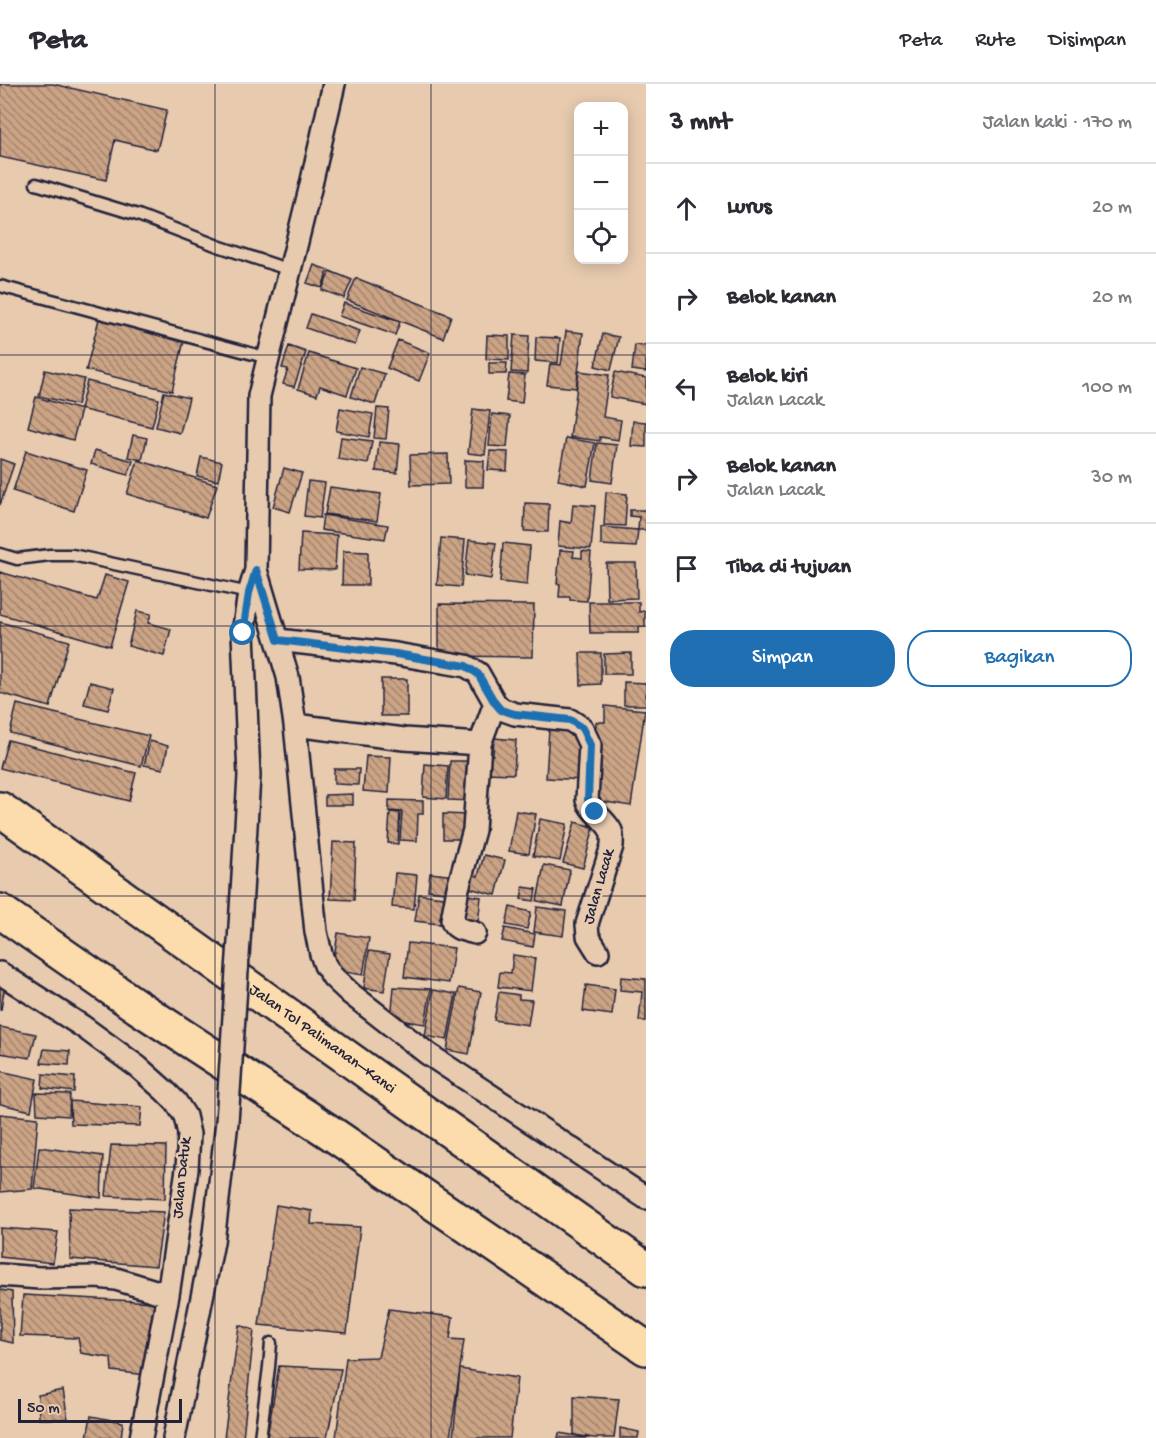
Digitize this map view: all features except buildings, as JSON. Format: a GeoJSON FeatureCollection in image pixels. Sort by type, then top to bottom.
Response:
{"type":"FeatureCollection","features":[{"type":"Feature","properties":{"kind":"highway","name":"Jalan Tol Palimanan–Kanci"},"geometry":{"type":"LineString","coordinates":[[0,809],[646,1269]]}},
{"type":"Feature","properties":{"kind":"highway"},"geometry":{"type":"LineString","coordinates":[[0,911],[138,1007],[330,1133],[646,1348]]}},
{"type":"Feature","properties":{"kind":"highway"},"geometry":{"type":"LineString","coordinates":[[0,927],[138,1007]]}},
{"type":"Feature","properties":{"kind":"street"},"geometry":{"type":"LineString","coordinates":[[174,1438],[213,1242],[227,1122],[249,776],[243,633],[249,593],[256,570],[259,396],[334,84]]}},
{"type":"Feature","properties":{"kind":"street"},"geometry":{"type":"LineString","coordinates":[[256,570],[288,677],[316,932],[323,960],[333,977],[351,994],[428,1054],[646,1198]]}},
{"type":"Feature","properties":{"kind":"street"},"geometry":{"type":"LineString","coordinates":[[278,640],[396,654],[466,666],[478,674],[495,703],[480,744],[474,830],[452,920],[456,928],[475,933]]}},
{"type":"Feature","properties":{"kind":"street","name":"Jalan Lacak"},"geometry":{"type":"LineString","coordinates":[[495,703],[501,710],[515,714],[570,720],[582,728],[590,745],[588,800],[590,807],[611,831],[612,838],[612,846],[588,924],[588,936],[598,952]]}},
{"type":"Feature","properties":{"kind":"street"},"geometry":{"type":"LineString","coordinates":[[295,725],[404,739],[480,744]]}},
{"type":"Feature","properties":{"kind":"street","name":"Jalan Datuk"},"geometry":{"type":"LineString","coordinates":[[0,973],[82,1026],[138,1067],[176,1102],[186,1116],[189,1134],[187,1169],[168,1295],[141,1438]]}},
{"type":"Feature","properties":{"kind":"street"},"geometry":{"type":"LineString","coordinates":[[0,1275],[116,1279],[168,1295]]}},
{"type":"Feature","properties":{"kind":"lane"},"geometry":{"type":"LineString","coordinates":[[36,184],[138,215],[218,246],[290,270]]}},
{"type":"Feature","properties":{"kind":"lane"},"geometry":{"type":"LineString","coordinates":[[0,286],[268,358]]}},
{"type":"Feature","properties":{"kind":"lane"},"geometry":{"type":"LineString","coordinates":[[0,554],[17,559],[72,555],[249,593]]}},
{"type":"Feature","properties":{"kind":"lane"},"geometry":{"type":"LineString","coordinates":[[260,1438],[271,1343]]}},
{"type":"Feature","properties":{"kind":"route"},"geometry":{"type":"LineString","coordinates":[[243,633],[249,593],[256,570],[278,640],[396,654],[466,666],[478,674],[501,710],[515,714],[570,720],[582,728],[590,745],[588,800],[595,812]]}}]}
